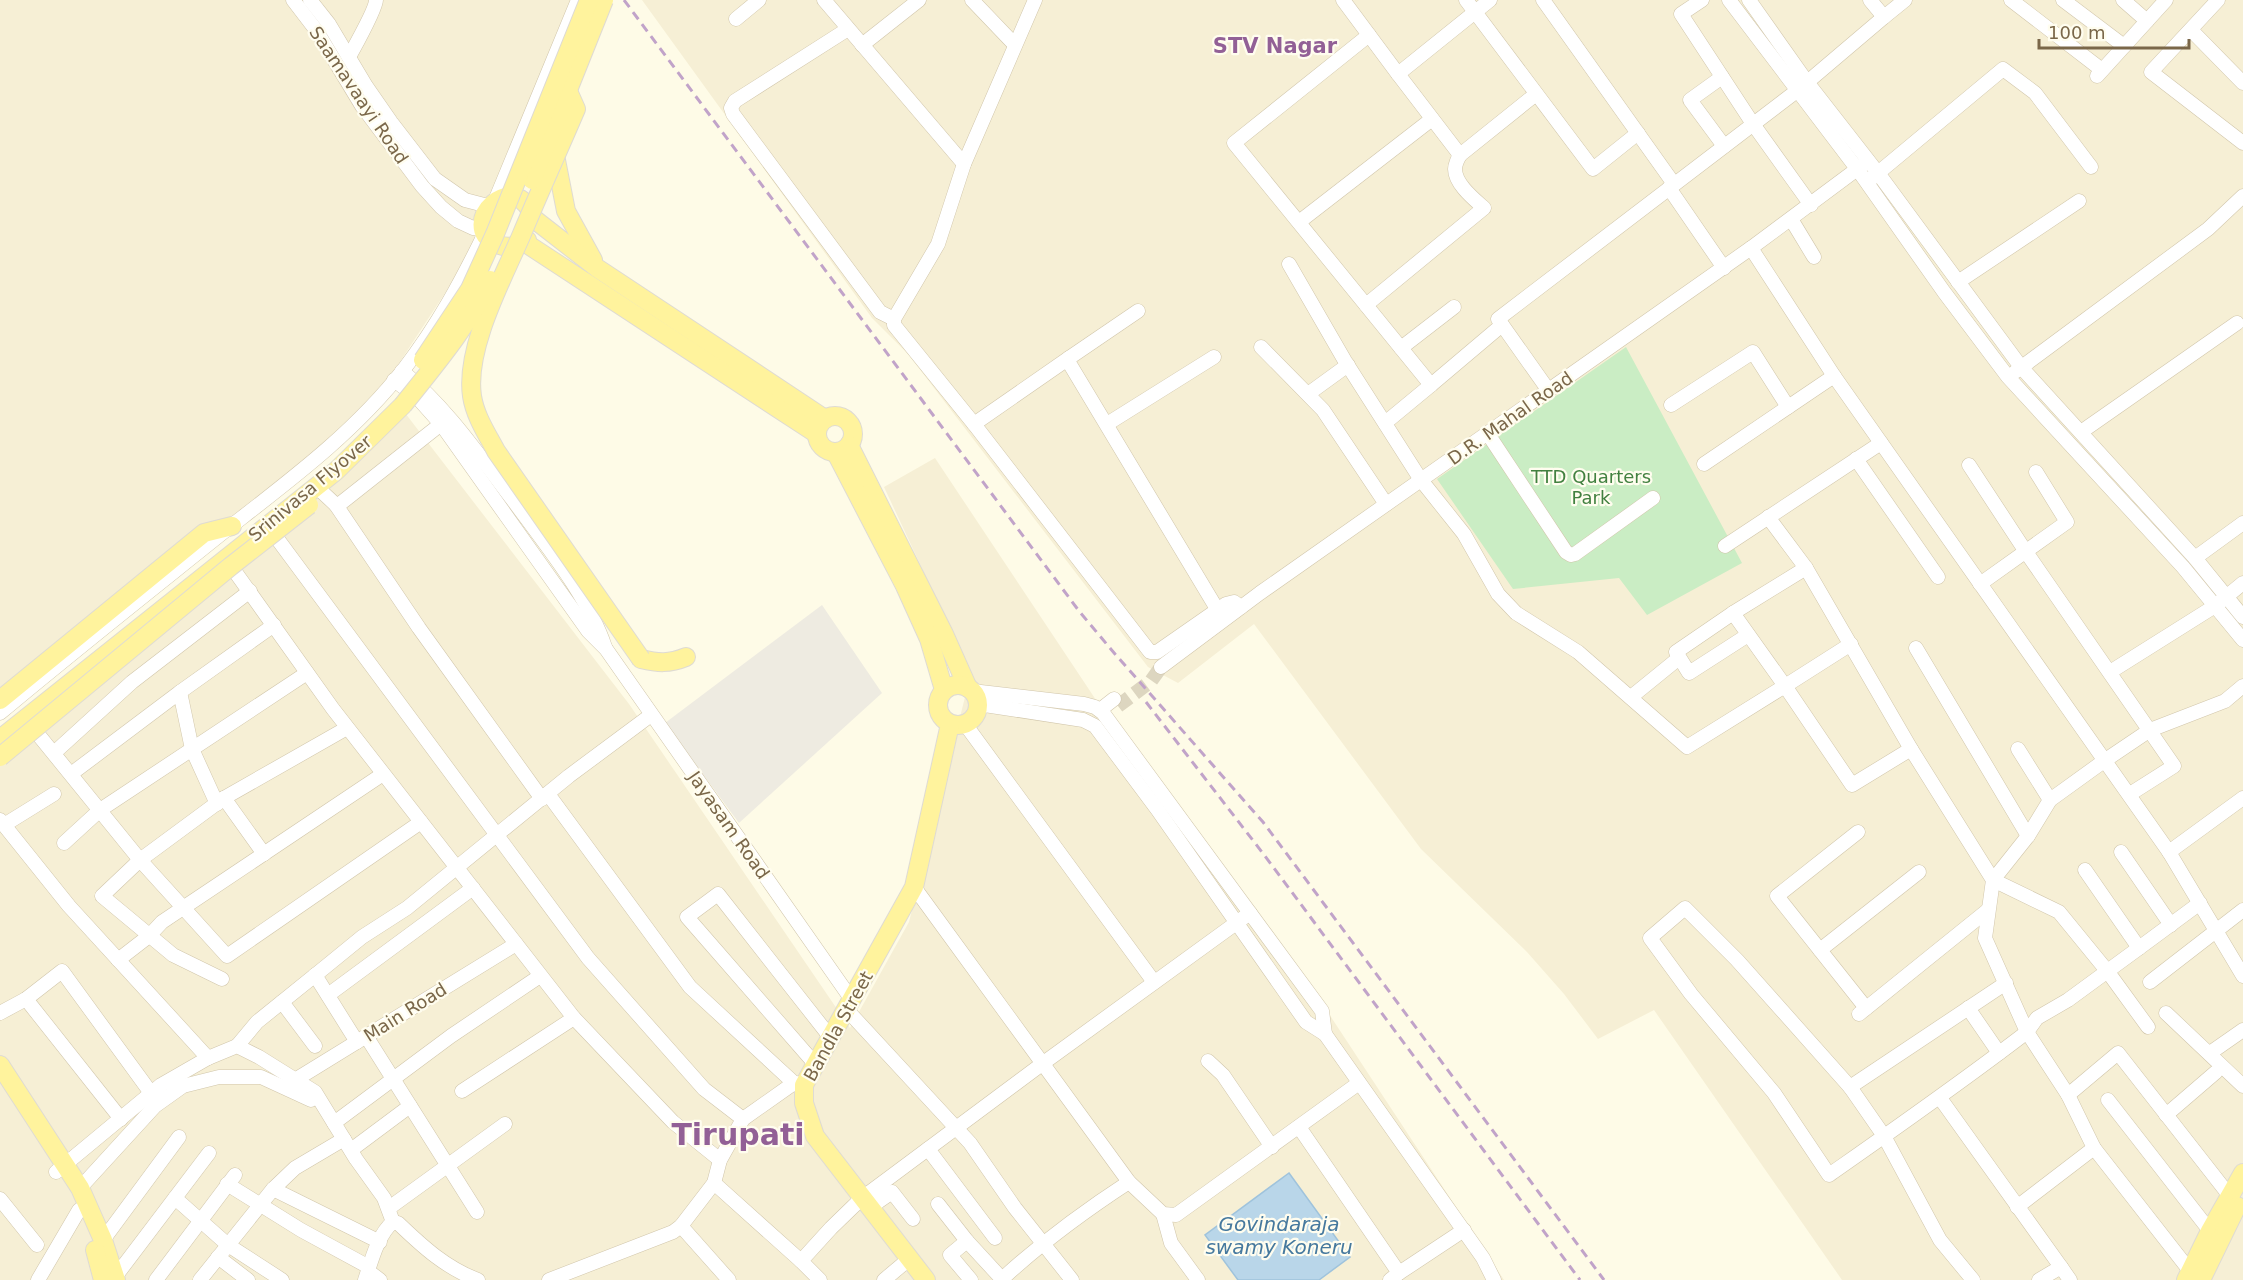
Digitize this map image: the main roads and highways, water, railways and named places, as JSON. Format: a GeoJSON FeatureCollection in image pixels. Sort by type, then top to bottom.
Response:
{"type":"FeatureCollection","features":[{"type":"Feature","properties":{"kind":"main road","name":"Srinivasa Flyover"},"geometry":{"type":"LineString","coordinates":[[0,724],[312,476],[359,434],[392,399],[430,351],[470,289],[500,223],[589,0]]}},
{"type":"Feature","properties":{"kind":"main road","name":"Srinivasa Flyover"},"geometry":{"type":"LineString","coordinates":[[0,739],[336,471],[404,405],[481,299],[499,261],[604,0]]}},
{"type":"Feature","properties":{"kind":"main road"},"geometry":{"type":"LineString","coordinates":[[568,92],[576,109],[498,289],[477,345],[472,397],[479,420],[496,451],[641,659],[661,664],[673,663],[686,657]]}},
{"type":"Feature","properties":{"kind":"main road"},"geometry":{"type":"LineString","coordinates":[[554,150],[566,211],[597,268]]}},
{"type":"Feature","properties":{"kind":"main road"},"geometry":{"type":"LineString","coordinates":[[502,197],[519,199],[532,214],[597,268],[821,426],[521,244],[502,247],[493,242],[485,231],[484,213],[491,203],[502,197]]}},
{"type":"Feature","properties":{"kind":"main road"},"geometry":{"type":"LineString","coordinates":[[521,244],[533,230],[532,214]]}},
{"type":"Feature","properties":{"kind":"main road"},"geometry":{"type":"LineString","coordinates":[[821,426],[834,416],[846,420],[853,432],[842,449]]}},
{"type":"Feature","properties":{"kind":"main road"},"geometry":{"type":"LineString","coordinates":[[821,426],[822,447],[842,449]]}},
{"type":"Feature","properties":{"kind":"main road"},"geometry":{"type":"LineString","coordinates":[[842,449],[929,639],[944,690]]}},
{"type":"Feature","properties":{"kind":"main road"},"geometry":{"type":"LineString","coordinates":[[842,449],[944,634],[973,694],[976,714],[958,724],[942,717],[938,708],[939,698],[944,690],[958,685],[973,694]]}},
{"type":"Feature","properties":{"kind":"main road"},"geometry":{"type":"LineString","coordinates":[[0,756],[315,497]]}},
{"type":"Feature","properties":{"kind":"main road"},"geometry":{"type":"LineString","coordinates":[[0,700],[204,533],[232,526]]}},
{"type":"Feature","properties":{"kind":"main road","name":"Bandla Street"},"geometry":{"type":"LineString","coordinates":[[926,1280],[815,1136],[799,1084],[816,1065],[914,887],[958,724]]}},
{"type":"Feature","properties":{"kind":"main road"},"geometry":{"type":"LineString","coordinates":[[0,1065],[61,1169],[95,1249],[111,1279]]}},
{"type":"Feature","properties":{"kind":"main road"},"geometry":{"type":"LineString","coordinates":[[0,1085],[61,1169],[80,1188],[103,1240],[111,1279]]}},
{"type":"Feature","properties":{"kind":"main road"},"geometry":{"type":"LineString","coordinates":[[2194,1278],[2236,1195],[2243,1173]]}},
{"type":"Feature","properties":{"kind":"main road"},"geometry":{"type":"LineString","coordinates":[[2194,1278],[2210,1232],[2236,1195]]}},
{"type":"Feature","properties":{"kind":"water","name":"Govindaraja swamy Koneru"},"geometry":{"type":"Polygon","coordinates":[[[1289,1173],[1350,1257],[1319,1280],[1238,1280],[1205,1235],[1289,1173]]]}},
{"type":"Feature","properties":{"kind":"tunnel"},"geometry":{"type":"LineString","coordinates":[[1118,706],[1151,681],[1161,667]]}},
{"type":"Feature","properties":{"kind":"railway"},"geometry":{"type":"LineString","coordinates":[[624,0],[1079,611],[1263,822],[1604,1280]]}},
{"type":"Feature","properties":{"kind":"railway"},"geometry":{"type":"LineString","coordinates":[[1146,702],[1265,856],[1580,1280]]}},
{"type":"Feature","properties":{"kind":"district","name":"STV Nagar"},"geometry":{"type":"Point","coordinates":[1275,46]}},
{"type":"Feature","properties":{"kind":"district","name":"Tirupati"},"geometry":{"type":"Point","coordinates":[738,1134]}},
{"type":"Feature","properties":{"kind":"park label","name":"TTD Quarters Park"},"geometry":{"type":"Point","coordinates":[1591,486]}}]}
